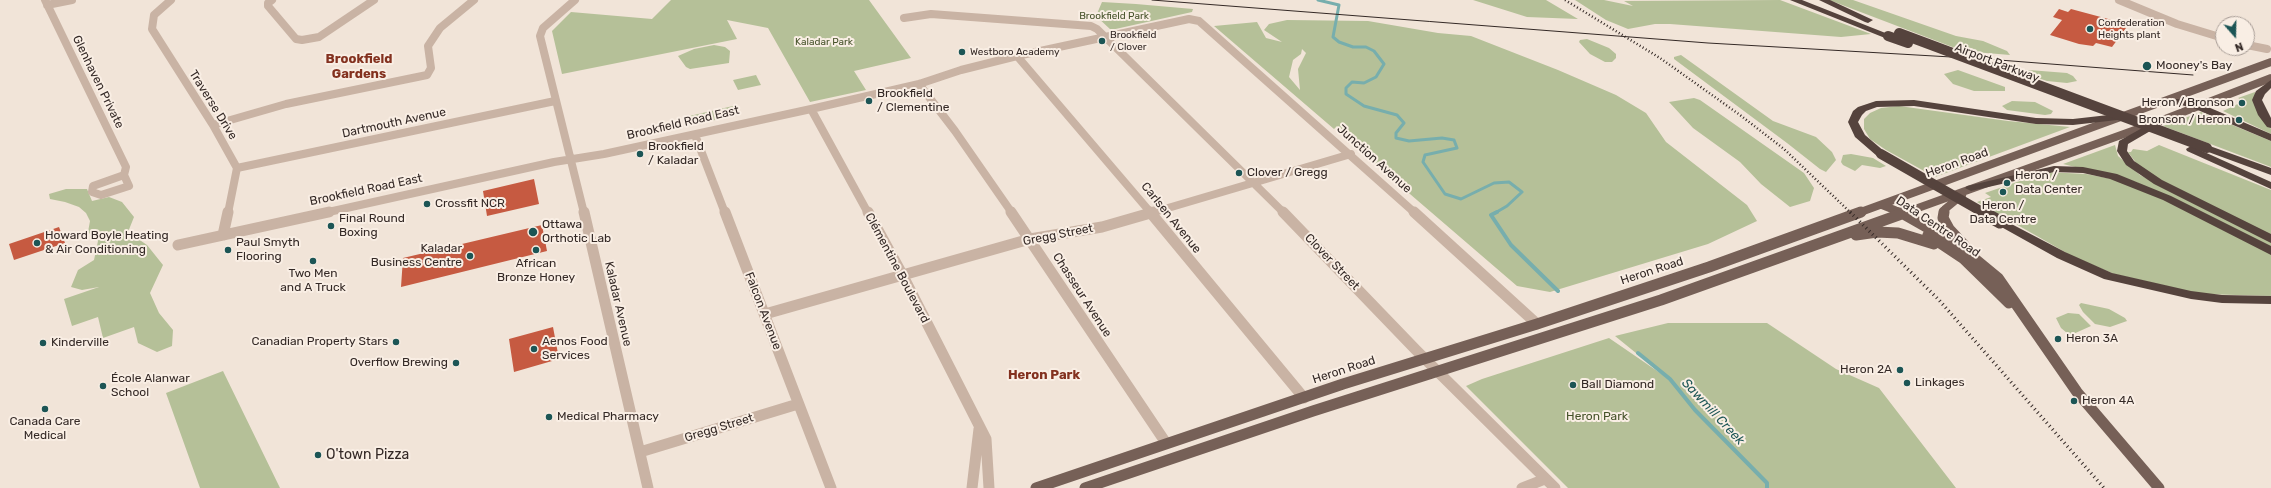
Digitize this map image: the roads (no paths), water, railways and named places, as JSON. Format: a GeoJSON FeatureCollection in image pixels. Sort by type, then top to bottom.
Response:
{"type":"FeatureCollection","features":[{"type":"Feature","properties":{"kind":"highway","name":"Airport Parkway"},"geometry":{"type":"LineString","coordinates":[[1794,0],[2191,149]]}},
{"type":"Feature","properties":{"kind":"highway","name":"Airport Parkway"},"geometry":{"type":"LineString","coordinates":[[1811,0],[2271,172]]}},
{"type":"Feature","properties":{"kind":"highway"},"geometry":{"type":"LineString","coordinates":[[1823,0],[1880,26]]}},
{"type":"Feature","properties":{"kind":"highway"},"geometry":{"type":"LineString","coordinates":[[2271,83],[2260,93],[2257,100],[2263,116],[2271,125]]}},
{"type":"Feature","properties":{"kind":"highway"},"geometry":{"type":"LineString","coordinates":[[2165,102],[2180,102],[2197,106],[2271,138]]}},
{"type":"Feature","properties":{"kind":"highway"},"geometry":{"type":"LineString","coordinates":[[2126,116],[2073,122],[2036,121],[1914,103],[1876,104],[1862,109],[1853,122],[1860,137],[1881,154],[2061,255],[2108,276],[2191,296],[2222,299],[2271,300]]}},
{"type":"Feature","properties":{"kind":"highway"},"geometry":{"type":"LineString","coordinates":[[2160,121],[2123,143],[2122,151],[2130,163],[2158,182],[2271,239]]}},
{"type":"Feature","properties":{"kind":"highway"},"geometry":{"type":"LineString","coordinates":[[2191,149],[2271,179]]}},
{"type":"Feature","properties":{"kind":"highway"},"geometry":{"type":"LineString","coordinates":[[2191,149],[2271,186]]}},
{"type":"Feature","properties":{"kind":"highway"},"geometry":{"type":"LineString","coordinates":[[1971,188],[2054,169],[2083,170],[2113,176],[2168,198],[2271,251]]}},
{"type":"Feature","properties":{"kind":"main road","name":"Heron Road"},"geometry":{"type":"LineString","coordinates":[[1036,488],[1166,443],[1709,267],[2165,102],[2271,62]]}},
{"type":"Feature","properties":{"kind":"main road"},"geometry":{"type":"LineString","coordinates":[[1085,488],[1190,452],[1646,305],[2160,121],[2271,78]]}},
{"type":"Feature","properties":{"kind":"main road"},"geometry":{"type":"LineString","coordinates":[[1971,188],[1948,206],[1943,218],[1949,229],[1982,264]]}},
{"type":"Feature","properties":{"kind":"main road","name":"Data Centre Road"},"geometry":{"type":"LineString","coordinates":[[1882,205],[1958,245],[1998,278],[2078,392],[2159,488]]}},
{"type":"Feature","properties":{"kind":"main road","name":"Data Centre Road"},"geometry":{"type":"LineString","coordinates":[[1899,215],[1964,259],[2024,317]]}},
{"type":"Feature","properties":{"kind":"main road"},"geometry":{"type":"LineString","coordinates":[[1821,243],[1865,233],[1898,233],[1925,240],[1964,259]]}},
{"type":"Feature","properties":{"kind":"street"},"geometry":{"type":"LineString","coordinates":[[46,2],[71,0]]}},
{"type":"Feature","properties":{"kind":"street"},"geometry":{"type":"LineString","coordinates":[[53,16],[71,0]]}},
{"type":"Feature","properties":{"kind":"street","name":"Traverse Drive"},"geometry":{"type":"LineString","coordinates":[[171,0],[154,16],[152,29],[213,125],[237,168]]}},
{"type":"Feature","properties":{"kind":"street"},"geometry":{"type":"LineString","coordinates":[[272,0],[268,2],[268,6],[296,39],[311,40],[325,34],[374,0]]}},
{"type":"Feature","properties":{"kind":"street"},"geometry":{"type":"LineString","coordinates":[[213,125],[286,104],[427,75],[431,68],[428,46],[440,28],[474,0]]}},
{"type":"Feature","properties":{"kind":"street","name":"Kaladar Avenue"},"geometry":{"type":"LineString","coordinates":[[575,0],[543,28],[540,36],[555,101],[571,159],[648,488]]}},
{"type":"Feature","properties":{"kind":"street"},"geometry":{"type":"LineString","coordinates":[[2119,0],[2177,24],[2215,36]]}},
{"type":"Feature","properties":{"kind":"street","name":"Glenhaven Private"},"geometry":{"type":"LineString","coordinates":[[46,2],[126,167],[124,175]]}},
{"type":"Feature","properties":{"kind":"street","name":"Clover Street"},"geometry":{"type":"LineString","coordinates":[[904,18],[931,14],[1091,26],[1107,37],[1255,182],[1438,372],[1555,488]]}},
{"type":"Feature","properties":{"kind":"street","name":"Brookfield Road East"},"geometry":{"type":"LineString","coordinates":[[178,245],[571,159],[604,154],[811,109],[919,84],[961,70],[1018,56],[1191,19]]}},
{"type":"Feature","properties":{"kind":"street","name":"Junction Avenue"},"geometry":{"type":"LineString","coordinates":[[1191,19],[1199,21],[1351,154],[1537,324]]}},
{"type":"Feature","properties":{"kind":"street"},"geometry":{"type":"LineString","coordinates":[[311,40],[311,50]]}},
{"type":"Feature","properties":{"kind":"street"},"geometry":{"type":"LineString","coordinates":[[2255,46],[2267,49]]}},
{"type":"Feature","properties":{"kind":"street","name":"Carlsen Avenue"},"geometry":{"type":"LineString","coordinates":[[1018,56],[1151,213],[1304,398]]}},
{"type":"Feature","properties":{"kind":"street","name":"Chasseur Avenue"},"geometry":{"type":"LineString","coordinates":[[919,84],[955,131],[1030,239],[1166,443]]}},
{"type":"Feature","properties":{"kind":"street","name":"Dartmouth Avenue"},"geometry":{"type":"LineString","coordinates":[[237,168],[555,101]]}},
{"type":"Feature","properties":{"kind":"street","name":"Clémentine Boulevard"},"geometry":{"type":"LineString","coordinates":[[811,109],[903,276],[958,382],[988,446],[989,488]]}},
{"type":"Feature","properties":{"kind":"street","name":"Falcon Avenue"},"geometry":{"type":"LineString","coordinates":[[695,134],[831,488]]}},
{"type":"Feature","properties":{"kind":"street","name":"Gregg Street"},"geometry":{"type":"LineString","coordinates":[[765,314],[1030,239],[1102,226],[1151,213],[1351,154]]}},
{"type":"Feature","properties":{"kind":"street"},"geometry":{"type":"LineString","coordinates":[[223,234],[237,168]]}},
{"type":"Feature","properties":{"kind":"street","name":"Gregg Street"},"geometry":{"type":"LineString","coordinates":[[640,452],[798,404]]}},
{"type":"Feature","properties":{"kind":"street"},"geometry":{"type":"LineString","coordinates":[[972,488],[979,429]]}},
{"type":"Feature","properties":{"kind":"street"},"geometry":{"type":"LineString","coordinates":[[1522,488],[1545,479]]}},
{"type":"Feature","properties":{"kind":"waterway","name":"Sawmill Creek"},"geometry":{"type":"LineString","coordinates":[[1318,0],[1339,5],[1333,37],[1339,42],[1353,47],[1366,47],[1374,51],[1384,64],[1376,77],[1364,83],[1352,82],[1346,88],[1346,94],[1364,106],[1397,115],[1404,123],[1396,133],[1396,138],[1409,141],[1442,138],[1454,140],[1457,148],[1425,155],[1423,162],[1445,194],[1461,199],[1494,183],[1509,182],[1522,192],[1507,206],[1495,213]]}},
{"type":"Feature","properties":{"kind":"waterway","name":"Sawmill Creek"},"geometry":{"type":"LineString","coordinates":[[1495,213],[1491,215],[1511,245],[1558,291]]}},
{"type":"Feature","properties":{"kind":"waterway","name":"Sawmill Creek"},"geometry":{"type":"LineString","coordinates":[[1638,353],[1670,379],[1695,410],[1767,483],[1767,488]]}},
{"type":"Feature","properties":{"kind":"tram line"},"geometry":{"type":"LineString","coordinates":[[1152,0],[1708,43],[1986,59],[2193,75]]}},
{"type":"Feature","properties":{"kind":"railway"},"geometry":{"type":"LineString","coordinates":[[1565,0],[1660,58],[1740,115],[1784,149],[1851,213]]}},
{"type":"Feature","properties":{"kind":"railway"},"geometry":{"type":"LineString","coordinates":[[1850,212],[1939,300],[2104,488]]}},
{"type":"Feature","properties":{"kind":"place","name":"Confederation Heights plant"},"geometry":{"type":"Point","coordinates":[2090,29]}},
{"type":"Feature","properties":{"kind":"place","name":"Brookfield / Clover"},"geometry":{"type":"Point","coordinates":[1102,41]}},
{"type":"Feature","properties":{"kind":"place","name":"Westboro Academy"},"geometry":{"type":"Point","coordinates":[962,52]}},
{"type":"Feature","properties":{"kind":"place","name":"Mooney's Bay"},"geometry":{"type":"Point","coordinates":[2147,66]}},
{"type":"Feature","properties":{"kind":"place","name":"Brookfield / Clementine"},"geometry":{"type":"Point","coordinates":[869,101]}},
{"type":"Feature","properties":{"kind":"place","name":"Heron / Bronson"},"geometry":{"type":"Point","coordinates":[2242,103]}},
{"type":"Feature","properties":{"kind":"place","name":"Bronson / Heron"},"geometry":{"type":"Point","coordinates":[2239,120]}},
{"type":"Feature","properties":{"kind":"place","name":"Brookfield / Kaladar"},"geometry":{"type":"Point","coordinates":[640,154]}},
{"type":"Feature","properties":{"kind":"place","name":"Clover / Gregg"},"geometry":{"type":"Point","coordinates":[1239,173]}},
{"type":"Feature","properties":{"kind":"place","name":"Heron / Data Center"},"geometry":{"type":"Point","coordinates":[2007,183]}},
{"type":"Feature","properties":{"kind":"place","name":"Heron / Data Centre"},"geometry":{"type":"Point","coordinates":[2003,192]}},
{"type":"Feature","properties":{"kind":"place","name":"Crossfit NCR"},"geometry":{"type":"Point","coordinates":[427,204]}},
{"type":"Feature","properties":{"kind":"place","name":"Final Round Boxing"},"geometry":{"type":"Point","coordinates":[331,226]}},
{"type":"Feature","properties":{"kind":"place","name":"Ottawa Orthotic Lab"},"geometry":{"type":"Point","coordinates":[533,232]}},
{"type":"Feature","properties":{"kind":"place","name":"Howard Boyle Heating & Air Conditioning"},"geometry":{"type":"Point","coordinates":[37,243]}},
{"type":"Feature","properties":{"kind":"place","name":"Paul Smyth Flooring"},"geometry":{"type":"Point","coordinates":[228,250]}},
{"type":"Feature","properties":{"kind":"place","name":"African Bronze Honey"},"geometry":{"type":"Point","coordinates":[536,250]}},
{"type":"Feature","properties":{"kind":"place","name":"Kaladar Business Centre"},"geometry":{"type":"Point","coordinates":[470,256]}},
{"type":"Feature","properties":{"kind":"place","name":"Two Men and A Truck"},"geometry":{"type":"Point","coordinates":[313,261]}},
{"type":"Feature","properties":{"kind":"place","name":"Heron 3A"},"geometry":{"type":"Point","coordinates":[2058,339]}},
{"type":"Feature","properties":{"kind":"place","name":"Canadian Property Stars"},"geometry":{"type":"Point","coordinates":[396,342]}},
{"type":"Feature","properties":{"kind":"place","name":"Kinderville"},"geometry":{"type":"Point","coordinates":[43,343]}},
{"type":"Feature","properties":{"kind":"place","name":"Aenos Food Services"},"geometry":{"type":"Point","coordinates":[534,349]}},
{"type":"Feature","properties":{"kind":"place","name":"Overflow Brewing"},"geometry":{"type":"Point","coordinates":[456,363]}},
{"type":"Feature","properties":{"kind":"place","name":"Heron 2A"},"geometry":{"type":"Point","coordinates":[1900,370]}},
{"type":"Feature","properties":{"kind":"place","name":"Linkages"},"geometry":{"type":"Point","coordinates":[1907,383]}},
{"type":"Feature","properties":{"kind":"place","name":"Ball Diamond"},"geometry":{"type":"Point","coordinates":[1573,385]}},
{"type":"Feature","properties":{"kind":"place","name":"École Alanwar School"},"geometry":{"type":"Point","coordinates":[103,386]}},
{"type":"Feature","properties":{"kind":"place","name":"Heron 4A"},"geometry":{"type":"Point","coordinates":[2074,401]}},
{"type":"Feature","properties":{"kind":"place","name":"Canada Care Medical"},"geometry":{"type":"Point","coordinates":[45,409]}},
{"type":"Feature","properties":{"kind":"place","name":"Medical Pharmacy"},"geometry":{"type":"Point","coordinates":[549,417]}},
{"type":"Feature","properties":{"kind":"place","name":"O'town Pizza"},"geometry":{"type":"Point","coordinates":[318,455]}},
{"type":"Feature","properties":{"kind":"district","name":"Brookfield Gardens"},"geometry":{"type":"Point","coordinates":[359,66]}},
{"type":"Feature","properties":{"kind":"district","name":"Heron Park"},"geometry":{"type":"Point","coordinates":[1044,375]}},
{"type":"Feature","properties":{"kind":"park label","name":"Brookfield Park"},"geometry":{"type":"Point","coordinates":[1114,16]}},
{"type":"Feature","properties":{"kind":"park label","name":"Kaladar Park"},"geometry":{"type":"Point","coordinates":[824,42]}}]}
